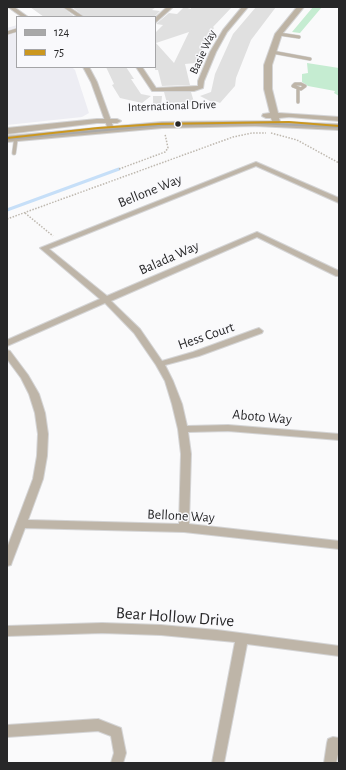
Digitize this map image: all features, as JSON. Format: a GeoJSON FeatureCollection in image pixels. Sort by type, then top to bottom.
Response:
{"type":"FeatureCollection","features":[{"type":"Feature","properties":{"kind":"main road"},"geometry":{"type":"LineString","coordinates":[[275,120],[270,101],[267,77],[272,52],[279,34],[301,7]]}},
{"type":"Feature","properties":{"kind":"main road","name":"International Drive"},"geometry":{"type":"LineString","coordinates":[[275,120],[289,115],[339,118]]}},
{"type":"Feature","properties":{"kind":"main road","name":"International Drive"},"geometry":{"type":"LineString","coordinates":[[7,131],[110,125],[162,125],[275,120],[339,128]]}},
{"type":"Feature","properties":{"kind":"main road","name":"International Drive"},"geometry":{"type":"LineString","coordinates":[[11,139],[110,125]]}},
{"type":"Feature","properties":{"kind":"street"},"geometry":{"type":"LineString","coordinates":[[11,7],[24,16]]}},
{"type":"Feature","properties":{"kind":"street"},"geometry":{"type":"LineString","coordinates":[[67,7],[80,16]]}},
{"type":"Feature","properties":{"kind":"street"},"geometry":{"type":"LineString","coordinates":[[156,20],[170,7]]}},
{"type":"Feature","properties":{"kind":"street","name":"Basie Way"},"geometry":{"type":"LineString","coordinates":[[140,68],[154,90],[194,90],[201,87],[201,81],[213,52],[225,31],[245,7]]}},
{"type":"Feature","properties":{"kind":"street"},"geometry":{"type":"LineString","coordinates":[[87,68],[94,82],[110,125]]}},
{"type":"Feature","properties":{"kind":"street","name":"Bellone Way"},"geometry":{"type":"LineString","coordinates":[[106,300],[44,248],[256,164],[339,201]]}},
{"type":"Feature","properties":{"kind":"street","name":"Balada Way"},"geometry":{"type":"LineString","coordinates":[[7,343],[257,234],[339,274]]}},
{"type":"Feature","properties":{"kind":"street"},"geometry":{"type":"LineString","coordinates":[[106,300],[137,331],[160,364],[169,381],[177,404],[183,429],[186,454],[184,528]]}},
{"type":"Feature","properties":{"kind":"street","name":"Hess Court"},"geometry":{"type":"LineString","coordinates":[[160,364],[196,354],[259,331]]}},
{"type":"Feature","properties":{"kind":"street"},"geometry":{"type":"LineString","coordinates":[[7,353],[26,377],[34,394],[40,413],[43,434],[42,456],[38,479],[7,562]]}},
{"type":"Feature","properties":{"kind":"street","name":"Aboto Way"},"geometry":{"type":"LineString","coordinates":[[183,429],[228,428],[339,437]]}},
{"type":"Feature","properties":{"kind":"street","name":"Bellone Way"},"geometry":{"type":"LineString","coordinates":[[21,524],[184,528],[339,545]]}},
{"type":"Feature","properties":{"kind":"street","name":"Bear Hollow Drive"},"geometry":{"type":"LineString","coordinates":[[7,632],[42,629],[161,630],[339,651]]}},
{"type":"Feature","properties":{"kind":"street"},"geometry":{"type":"LineString","coordinates":[[218,763],[242,639]]}},
{"type":"Feature","properties":{"kind":"street"},"geometry":{"type":"LineString","coordinates":[[7,731],[98,725],[117,732],[120,753],[117,763]]}},
{"type":"Feature","properties":{"kind":"street"},"geometry":{"type":"LineString","coordinates":[[330,763],[333,743],[339,744]]}},
{"type":"Feature","properties":{"kind":"lane"},"geometry":{"type":"LineString","coordinates":[[279,34],[299,38]]}},
{"type":"Feature","properties":{"kind":"lane"},"geometry":{"type":"LineString","coordinates":[[272,52],[310,59]]}},
{"type":"Feature","properties":{"kind":"lane"},"geometry":{"type":"LineString","coordinates":[[298,102],[298,89],[294,87],[294,85],[303,85],[305,86],[303,88]]}},
{"type":"Feature","properties":{"kind":"lane"},"geometry":{"type":"LineString","coordinates":[[298,89],[303,88],[309,91]]}},
{"type":"Feature","properties":{"kind":"lane"},"geometry":{"type":"LineString","coordinates":[[11,139],[14,153]]}},
{"type":"Feature","properties":{"kind":"path"},"geometry":{"type":"LineString","coordinates":[[119,169],[167,150],[168,146],[164,129]]}},
{"type":"Feature","properties":{"kind":"path"},"geometry":{"type":"LineString","coordinates":[[7,220],[113,180],[240,135],[270,133],[286,136],[339,163]]}},
{"type":"Feature","properties":{"kind":"path"},"geometry":{"type":"LineString","coordinates":[[25,213],[60,242]]}},
{"type":"Feature","properties":{"kind":"shaded area"},"geometry":{"type":"Polygon","coordinates":[[[16,25],[16,68],[73,68],[75,70],[89,113],[82,117],[7,125],[7,28],[16,25]]]}},
{"type":"Feature","properties":{"kind":"green space"},"geometry":{"type":"Polygon","coordinates":[[[313,7],[322,7],[300,33],[292,32],[313,7]]]}},
{"type":"Feature","properties":{"kind":"green space"},"geometry":{"type":"Polygon","coordinates":[[[307,63],[339,68],[339,96],[334,93],[335,91],[308,86],[302,82],[302,74],[308,73],[307,63]]]}},
{"type":"Feature","properties":{"kind":"building"},"geometry":{"type":"Polygon","coordinates":[[[30,7],[62,7],[74,16],[43,16],[30,7]]]}},
{"type":"Feature","properties":{"kind":"building"},"geometry":{"type":"Polygon","coordinates":[[[72,7],[156,7],[152,10],[160,11],[155,16],[84,16],[72,7]]]}},
{"type":"Feature","properties":{"kind":"building"},"geometry":{"type":"Polygon","coordinates":[[[184,7],[191,9],[191,7],[232,7],[213,27],[214,28],[196,63],[185,64],[190,85],[162,86],[158,70],[155,70],[156,32],[163,25],[156,24],[169,13],[177,14],[184,7]],[[189,32],[156,43],[174,63],[189,32]]]}},
{"type":"Feature","properties":{"kind":"building"},"geometry":{"type":"Polygon","coordinates":[[[256,7],[276,7],[251,40],[236,78],[235,86],[220,103],[215,101],[212,102],[200,96],[211,92],[215,74],[233,34],[256,7]]]}},
{"type":"Feature","properties":{"kind":"building"},"geometry":{"type":"Polygon","coordinates":[[[106,68],[127,68],[134,79],[131,79],[141,94],[151,96],[142,103],[120,98],[112,85],[114,84],[106,68]]]}},
{"type":"Feature","properties":{"kind":"building"},"geometry":{"type":"Polygon","coordinates":[[[164,92],[191,92],[194,102],[167,103],[164,92]]]}},
{"type":"Feature","properties":{"kind":"building"},"geometry":{"type":"Polygon","coordinates":[[[153,96],[162,96],[161,106],[153,106],[153,96]]]}},
{"type":"Feature","properties":{"kind":"waterway"},"geometry":{"type":"LineString","coordinates":[[7,210],[119,169]]}},
{"type":"Feature","properties":{"kind":"transit line","name":"75"},"geometry":{"type":"LineString","coordinates":[[8,138],[98,128],[158,124],[289,122],[338,126]]}},
{"type":"Feature","properties":{"kind":"transit line","name":"124"},"geometry":{"type":"LineString","coordinates":[[7,139],[162,125],[255,123],[339,127]]}}]}
